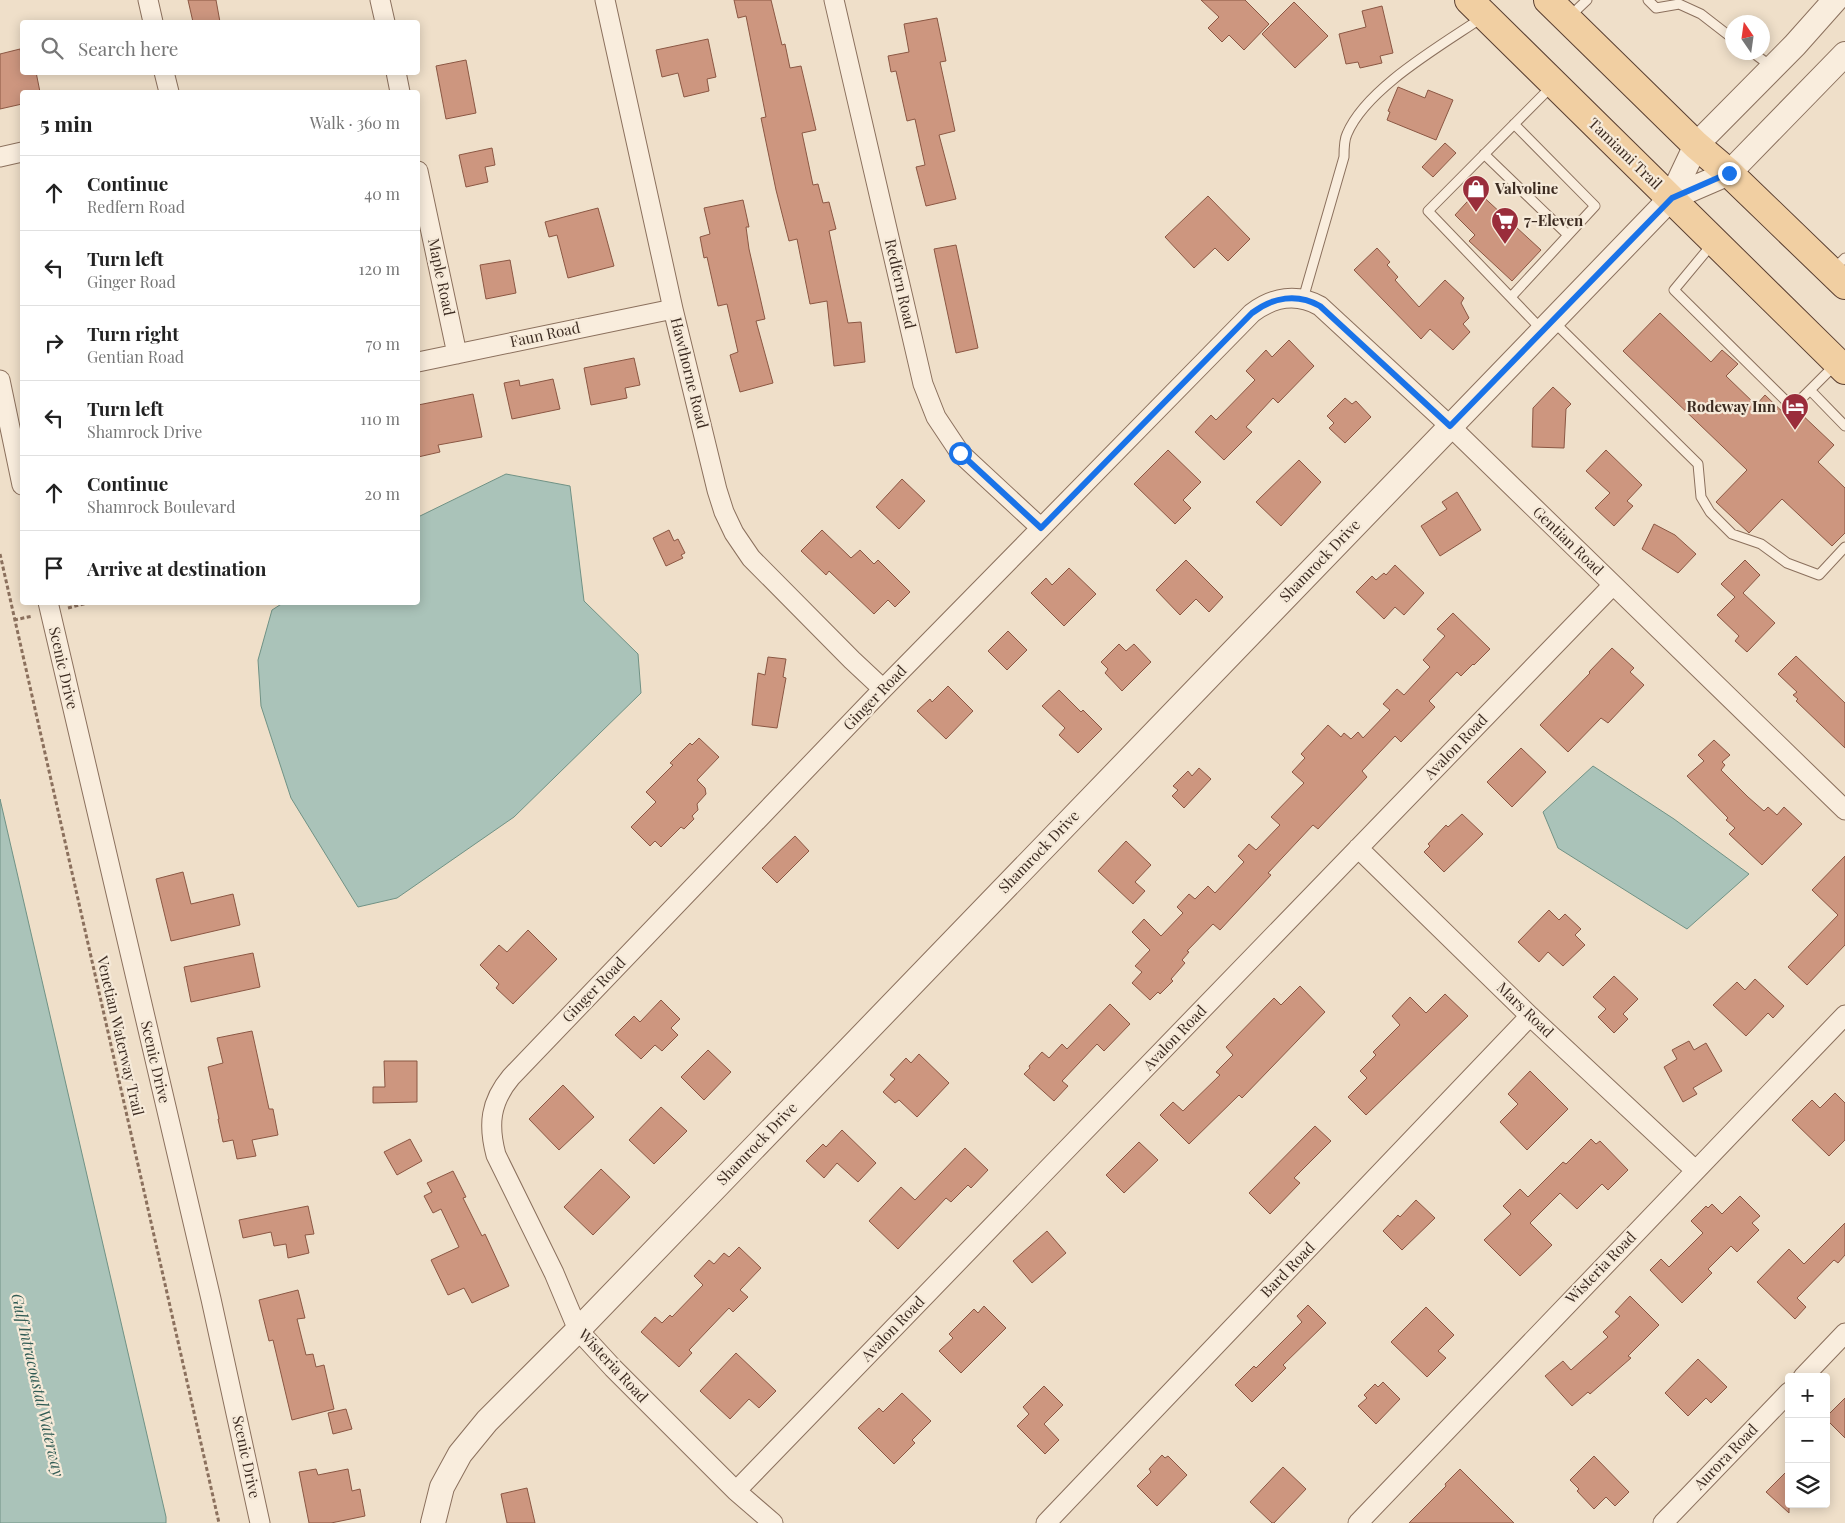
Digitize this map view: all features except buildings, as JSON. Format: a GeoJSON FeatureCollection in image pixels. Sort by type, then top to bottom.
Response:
{"type":"FeatureCollection","features":[{"type":"Feature","properties":{"kind":"main road","name":"Tamiami Trail"},"geometry":{"type":"LineString","coordinates":[[1477,8],[1841,366]]}},
{"type":"Feature","properties":{"kind":"main road"},"geometry":{"type":"LineString","coordinates":[[1558,9],[1696,145],[1840,272]]}},
{"type":"Feature","properties":{"kind":"street"},"geometry":{"type":"LineString","coordinates":[[148,0],[153,20]]}},
{"type":"Feature","properties":{"kind":"street"},"geometry":{"type":"LineString","coordinates":[[380,0],[385,20]]}},
{"type":"Feature","properties":{"kind":"street","name":"Hawthorne Road"},"geometry":{"type":"LineString","coordinates":[[605,0],[673,309],[724,512],[734,533],[751,558],[883,689]]}},
{"type":"Feature","properties":{"kind":"street","name":"Redfern Road"},"geometry":{"type":"LineString","coordinates":[[834,0],[923,384],[936,417],[960,453],[1041,528]]}},
{"type":"Feature","properties":{"kind":"street"},"geometry":{"type":"LineString","coordinates":[[1672,198],[1696,145],[1772,68],[1835,0]]}},
{"type":"Feature","properties":{"kind":"street"},"geometry":{"type":"LineString","coordinates":[[1672,198],[1729,173],[1843,59]]}},
{"type":"Feature","properties":{"kind":"street"},"geometry":{"type":"LineString","coordinates":[[165,75],[168,90]]}},
{"type":"Feature","properties":{"kind":"street"},"geometry":{"type":"LineString","coordinates":[[397,75],[400,90]]}},
{"type":"Feature","properties":{"kind":"street"},"geometry":{"type":"LineString","coordinates":[[0,157],[20,152]]}},
{"type":"Feature","properties":{"kind":"street","name":"Maple Road"},"geometry":{"type":"LineString","coordinates":[[420,180],[457,354]]}},
{"type":"Feature","properties":{"kind":"street","name":"Shamrock Drive"},"geometry":{"type":"LineString","coordinates":[[434,1523],[442,1487],[460,1454],[487,1421],[578,1330],[1672,198]]}},
{"type":"Feature","properties":{"kind":"street","name":"Gentian Road"},"geometry":{"type":"LineString","coordinates":[[1278,299],[1295,297],[1312,301],[1320,306],[1450,426],[1845,810]]}},
{"type":"Feature","properties":{"kind":"street","name":"Ginger Road"},"geometry":{"type":"LineString","coordinates":[[492,1115],[501,1089],[511,1077],[883,689],[1252,313],[1263,304],[1278,299]]}},
{"type":"Feature","properties":{"kind":"street","name":"Faun Road"},"geometry":{"type":"LineString","coordinates":[[420,362],[673,309]]}},
{"type":"Feature","properties":{"kind":"street"},"geometry":{"type":"LineString","coordinates":[[0,380],[20,475]]}},
{"type":"Feature","properties":{"kind":"street","name":"Avalon Road"},"geometry":{"type":"LineString","coordinates":[[736,1491],[1613,585]]}},
{"type":"Feature","properties":{"kind":"street","name":"Scenic Drive"},"geometry":{"type":"LineString","coordinates":[[49,605],[211,1299],[260,1523]]}},
{"type":"Feature","properties":{"kind":"street","name":"Mars Road"},"geometry":{"type":"LineString","coordinates":[[1358,848],[1530,1016],[1695,1170]]}},
{"type":"Feature","properties":{"kind":"street","name":"Wisteria Road"},"geometry":{"type":"LineString","coordinates":[[1358,1523],[1845,1015]]}},
{"type":"Feature","properties":{"kind":"street","name":"Bard Road"},"geometry":{"type":"LineString","coordinates":[[1046,1523],[1530,1016]]}},
{"type":"Feature","properties":{"kind":"street","name":"Wisteria Road"},"geometry":{"type":"LineString","coordinates":[[492,1115],[492,1138],[496,1155],[554,1273],[578,1330],[613,1368],[736,1491],[773,1523]]}},
{"type":"Feature","properties":{"kind":"street"},"geometry":{"type":"LineString","coordinates":[[1807,1373],[1845,1333]]}},
{"type":"Feature","properties":{"kind":"street","name":"Aurora Road"},"geometry":{"type":"LineString","coordinates":[[1663,1523],[1785,1396]]}},
{"type":"Feature","properties":{"kind":"lane"},"geometry":{"type":"LineString","coordinates":[[1558,9],[1587,0]]}},
{"type":"Feature","properties":{"kind":"lane"},"geometry":{"type":"LineString","coordinates":[[1648,0],[1656,8],[1679,4],[1701,14],[1725,33]]}},
{"type":"Feature","properties":{"kind":"lane"},"geometry":{"type":"LineString","coordinates":[[1303,299],[1344,157],[1346,134],[1385,84],[1477,8]]}},
{"type":"Feature","properties":{"kind":"lane"},"geometry":{"type":"LineString","coordinates":[[1762,60],[1772,68]]}},
{"type":"Feature","properties":{"kind":"lane"},"geometry":{"type":"LineString","coordinates":[[1553,84],[1428,211],[1511,298],[1548,326],[1698,464],[1701,496],[1710,512],[1732,534],[1761,544],[1787,563],[1819,575],[1845,547]]}},
{"type":"Feature","properties":{"kind":"lane"},"geometry":{"type":"LineString","coordinates":[[1511,298],[1595,206],[1514,124]]}},
{"type":"Feature","properties":{"kind":"lane"},"geometry":{"type":"LineString","coordinates":[[1484,154],[1568,235]]}},
{"type":"Feature","properties":{"kind":"lane"},"geometry":{"type":"LineString","coordinates":[[1714,241],[1674,290],[1787,402],[1799,401],[1841,366]]}},
{"type":"Feature","properties":{"kind":"lane"},"geometry":{"type":"LineString","coordinates":[[1810,390],[1845,426]]}},
{"type":"Feature","properties":{"kind":"path","name":"Venetian Waterway Trail"},"geometry":{"type":"LineString","coordinates":[[0,554],[220,1523]]}},
{"type":"Feature","properties":{"kind":"water"},"geometry":{"type":"Polygon","coordinates":[[[506,474],[570,486],[584,601],[638,654],[641,693],[514,817],[397,898],[358,907],[291,798],[261,706],[258,660],[272,610],[280,605],[420,605],[420,516],[506,474]]]}},
{"type":"Feature","properties":{"kind":"water"},"geometry":{"type":"Polygon","coordinates":[[[1593,766],[1674,819],[1749,874],[1687,929],[1558,848],[1543,812],[1593,766]]]}},
{"type":"Feature","properties":{"kind":"water","name":"Gulf Intracoastal Waterway"},"geometry":{"type":"Polygon","coordinates":[[[0,799],[166,1517],[166,1523],[0,1523],[0,799]]]}},
{"type":"Feature","properties":{"kind":"place","name":"Valvoline"},"geometry":{"type":"Point","coordinates":[1476,213]}},
{"type":"Feature","properties":{"kind":"place","name":"7-Eleven"},"geometry":{"type":"Point","coordinates":[1505,245]}},
{"type":"Feature","properties":{"kind":"place","name":"Rodeway Inn"},"geometry":{"type":"Point","coordinates":[1795,431]}},
{"type":"Feature","properties":{"kind":"route"},"geometry":{"type":"LineString","coordinates":[[960,453],[1041,528],[1252,313],[1263,304],[1278,299],[1295,297],[1312,301],[1320,306],[1450,426],[1672,198],[1729,173]]}}]}
